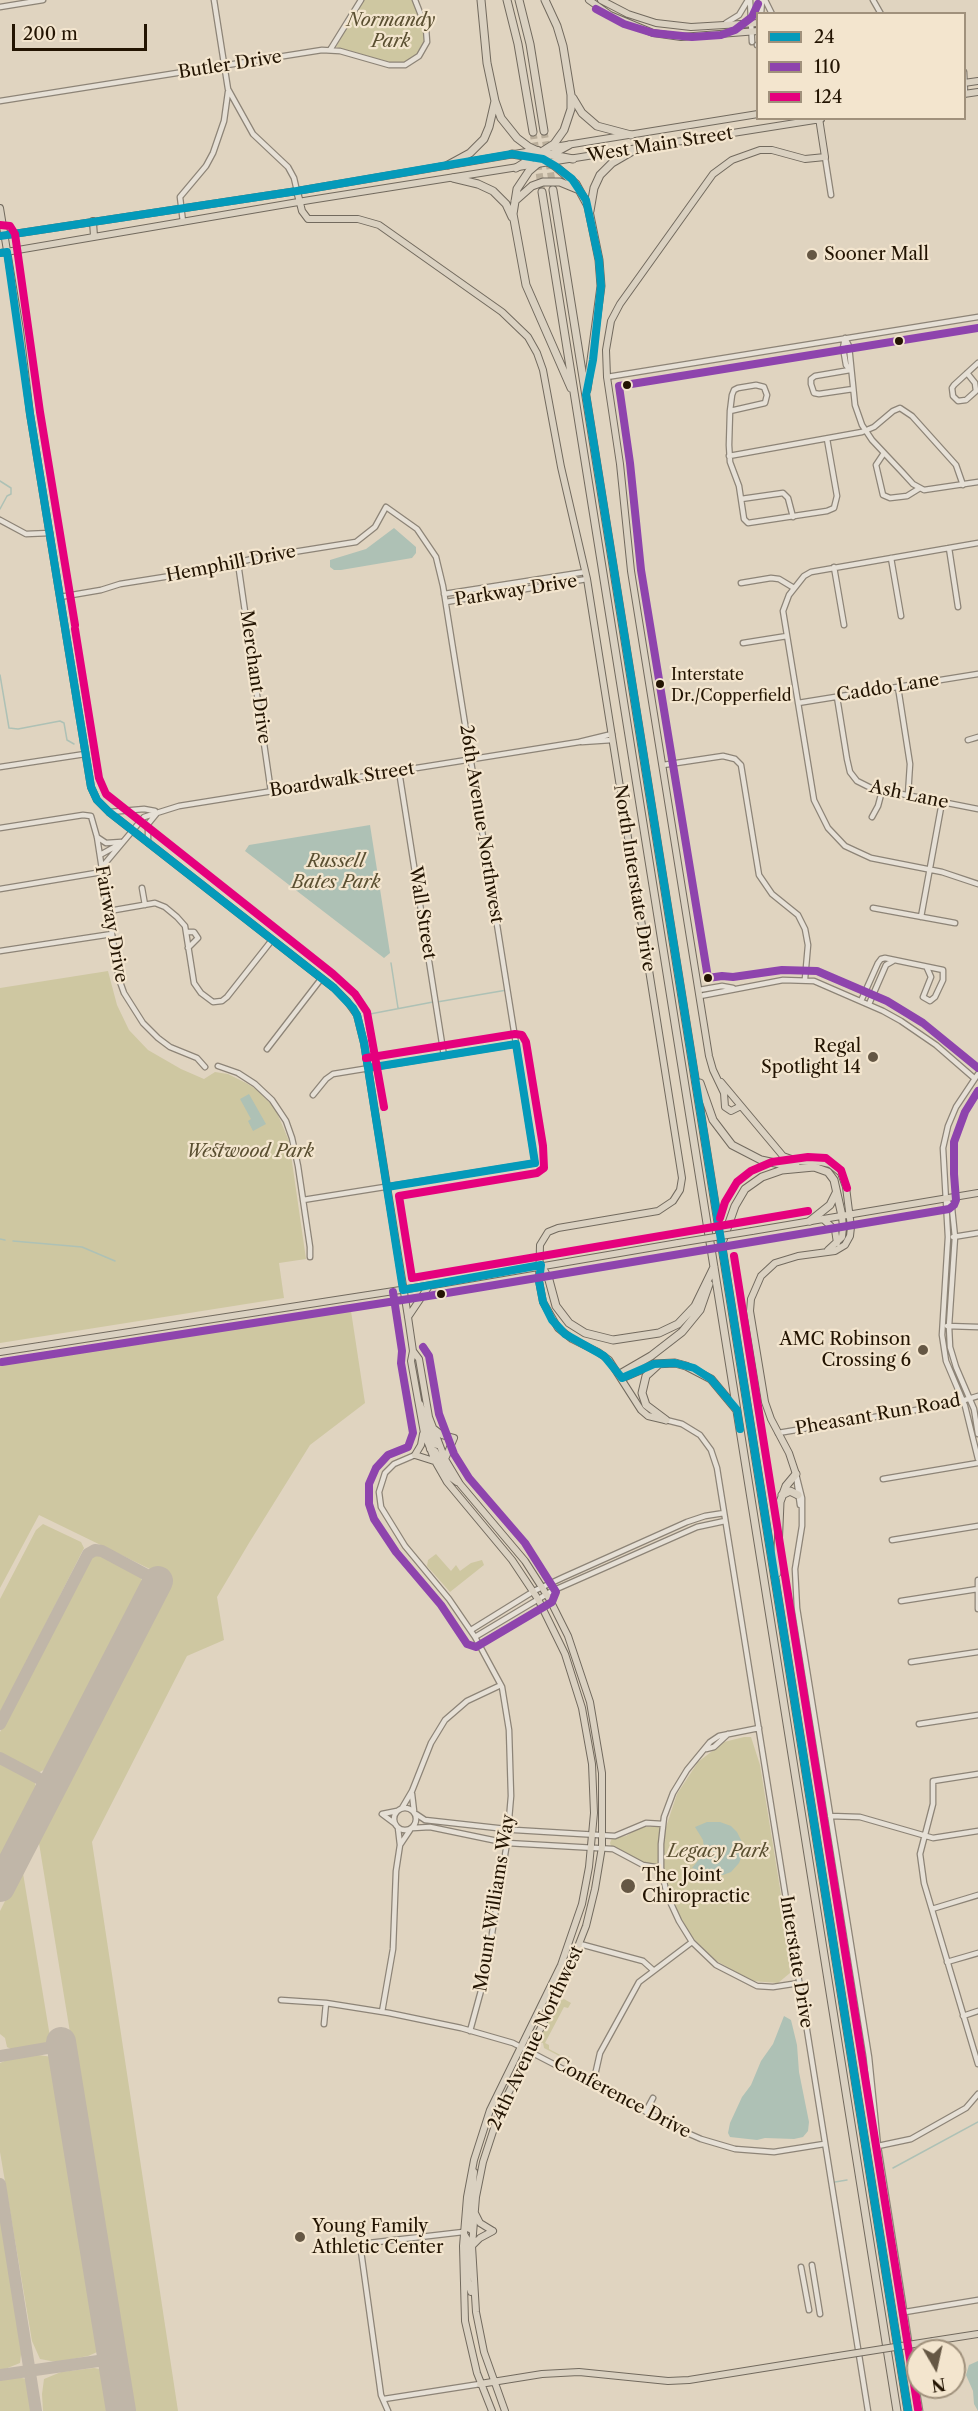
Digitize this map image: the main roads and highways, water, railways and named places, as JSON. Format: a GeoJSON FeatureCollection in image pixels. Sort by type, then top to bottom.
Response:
{"type":"FeatureCollection","features":[{"type":"Feature","properties":{"kind":"highway"},"geometry":{"type":"LineString","coordinates":[[481,0],[484,42],[495,101],[501,118],[523,143],[567,175],[582,192],[590,211],[601,286],[593,360],[586,395]]}},
{"type":"Feature","properties":{"kind":"highway"},"geometry":{"type":"LineString","coordinates":[[507,0],[518,44],[533,132]]}},
{"type":"Feature","properties":{"kind":"highway"},"geometry":{"type":"LineString","coordinates":[[519,0],[530,44],[544,131]]}},
{"type":"Feature","properties":{"kind":"highway"},"geometry":{"type":"LineString","coordinates":[[545,0],[558,27],[563,46],[571,95],[568,122],[560,137],[521,182],[514,202],[514,222],[526,285],[544,331],[575,397]]}},
{"type":"Feature","properties":{"kind":"highway"},"geometry":{"type":"LineString","coordinates":[[571,95],[582,113],[591,122],[605,129],[631,135]]}},
{"type":"Feature","properties":{"kind":"highway"},"geometry":{"type":"LineString","coordinates":[[448,165],[470,153],[484,139],[495,101]]}},
{"type":"Feature","properties":{"kind":"highway"},"geometry":{"type":"LineString","coordinates":[[516,168],[569,145]]}},
{"type":"Feature","properties":{"kind":"highway"},"geometry":{"type":"LineString","coordinates":[[590,211],[594,188],[600,175],[612,163],[636,149]]}},
{"type":"Feature","properties":{"kind":"highway"},"geometry":{"type":"LineString","coordinates":[[512,154],[573,159]]}},
{"type":"Feature","properties":{"kind":"highway"},"geometry":{"type":"LineString","coordinates":[[453,178],[478,184],[493,191],[506,204],[514,222]]}},
{"type":"Feature","properties":{"kind":"highway"},"geometry":{"type":"LineString","coordinates":[[514,202],[532,186],[549,181],[567,183],[582,192]]}},
{"type":"Feature","properties":{"kind":"highway"},"geometry":{"type":"LineString","coordinates":[[553,190],[908,2411]]}},
{"type":"Feature","properties":{"kind":"highway"},"geometry":{"type":"LineString","coordinates":[[543,192],[897,2411]]}},
{"type":"Feature","properties":{"kind":"highway"},"geometry":{"type":"LineString","coordinates":[[691,1053],[707,1106],[726,1138],[744,1152],[761,1160],[780,1164],[804,1162]]}},
{"type":"Feature","properties":{"kind":"highway"},"geometry":{"type":"LineString","coordinates":[[722,1246],[738,1200],[749,1186],[768,1174],[787,1169],[818,1167],[831,1174],[842,1216]]}},
{"type":"Feature","properties":{"kind":"highway"},"geometry":{"type":"LineString","coordinates":[[810,1221],[830,1205],[837,1191]]}},
{"type":"Feature","properties":{"kind":"highway"},"geometry":{"type":"LineString","coordinates":[[541,1266],[549,1280],[556,1306],[569,1323],[585,1334],[613,1340],[659,1333],[678,1324],[695,1306],[714,1267]]}},
{"type":"Feature","properties":{"kind":"highway"},"geometry":{"type":"LineString","coordinates":[[621,1376],[672,1341],[689,1325],[703,1302],[714,1267]]}},
{"type":"Feature","properties":{"kind":"highway"},"geometry":{"type":"LineString","coordinates":[[621,1376],[646,1366],[663,1363],[686,1366],[704,1374],[737,1410]]}},
{"type":"Feature","properties":{"kind":"highway"},"geometry":{"type":"LineString","coordinates":[[663,1363],[646,1376],[642,1393],[646,1405],[666,1420]]}},
{"type":"Feature","properties":{"kind":"highway"},"geometry":{"type":"LineString","coordinates":[[777,1593],[778,1526],[782,1495],[796,1474]]}},
{"type":"Feature","properties":{"kind":"highway"},"geometry":{"type":"LineString","coordinates":[[782,1495],[789,1491],[798,1495]]}},
{"type":"Feature","properties":{"kind":"main road"},"geometry":{"type":"LineString","coordinates":[[589,0],[610,15],[653,33],[681,37],[755,31]]}},
{"type":"Feature","properties":{"kind":"main road"},"geometry":{"type":"LineString","coordinates":[[601,0],[628,14],[656,23],[691,27],[755,22]]}},
{"type":"Feature","properties":{"kind":"main road","name":"West Main Street"},"geometry":{"type":"LineString","coordinates":[[569,145],[756,114]]}},
{"type":"Feature","properties":{"kind":"main road","name":"West Main Street"},"geometry":{"type":"LineString","coordinates":[[573,159],[814,120]]}},
{"type":"Feature","properties":{"kind":"main road"},"geometry":{"type":"LineString","coordinates":[[741,1106],[734,1111],[727,1109],[711,1066],[631,571],[620,464],[607,377],[606,341],[615,312],[713,174],[732,160],[760,150],[772,150],[805,159],[825,157],[820,120]]}},
{"type":"Feature","properties":{"kind":"main road"},"geometry":{"type":"LineString","coordinates":[[2,236],[297,191],[512,154]]}},
{"type":"Feature","properties":{"kind":"main road"},"geometry":{"type":"LineString","coordinates":[[3,252],[516,168]]}},
{"type":"Feature","properties":{"kind":"main road"},"geometry":{"type":"LineString","coordinates":[[297,191],[300,202]]}},
{"type":"Feature","properties":{"kind":"main road","name":"North Interstate Drive"},"geometry":{"type":"LineString","coordinates":[[300,202],[303,214],[308,219],[358,219],[385,228],[502,312],[524,333],[537,353],[543,370],[561,467],[586,576],[682,1172],[681,1184],[673,1201],[658,1211],[558,1228],[548,1232],[540,1245],[540,1291],[552,1320],[572,1339],[604,1356],[621,1376],[641,1410],[648,1416],[666,1420]]}},
{"type":"Feature","properties":{"kind":"main road","name":"24th Avenue Northwest"},"geometry":{"type":"LineString","coordinates":[[0,208],[3,252],[91,787],[97,800],[109,812],[343,996],[357,1015],[368,1068],[408,1317],[416,1395],[429,1449],[455,1493],[501,1545],[534,1591],[565,1654],[582,1708],[592,1764],[593,1835],[584,1894],[569,1947],[554,1982],[490,2110],[473,2162],[463,2232],[465,2321],[480,2384],[492,2411]]}},
{"type":"Feature","properties":{"kind":"main road"},"geometry":{"type":"LineString","coordinates":[[93,221],[94,237]]}},
{"type":"Feature","properties":{"kind":"main road"},"geometry":{"type":"LineString","coordinates":[[718,1080],[783,1156],[804,1162],[825,1162],[841,1173],[846,1187],[850,1215],[850,1232],[847,1242],[839,1250],[798,1256],[775,1263],[761,1276],[752,1292],[750,1311],[762,1390],[768,1413],[796,1474]]}},
{"type":"Feature","properties":{"kind":"main road"},"geometry":{"type":"LineString","coordinates":[[0,1352],[429,1286],[978,1193]]}},
{"type":"Feature","properties":{"kind":"main road"},"geometry":{"type":"LineString","coordinates":[[827,1251],[836,1244],[843,1233],[842,1216]]}},
{"type":"Feature","properties":{"kind":"main road"},"geometry":{"type":"LineString","coordinates":[[823,1219],[835,1230],[838,1238],[836,1244]]}},
{"type":"Feature","properties":{"kind":"main road"},"geometry":{"type":"LineString","coordinates":[[408,1317],[429,1286]]}},
{"type":"Feature","properties":{"kind":"main road","name":"24th Avenue Northwest"},"geometry":{"type":"LineString","coordinates":[[413,1351],[419,1359],[432,1428],[445,1459],[461,1485],[516,1549],[542,1587],[578,1662],[595,1720],[602,1773],[603,1835],[591,1907],[580,1944],[563,1985],[510,2086],[493,2130],[483,2162],[474,2212],[472,2246],[476,2307],[484,2352],[505,2411]]}},
{"type":"Feature","properties":{"kind":"main road"},"geometry":{"type":"LineString","coordinates":[[416,1395],[433,1444],[438,1445],[454,1438]]}},
{"type":"Feature","properties":{"kind":"main road"},"geometry":{"type":"LineString","coordinates":[[432,1428],[442,1435],[454,1438]]}},
{"type":"Feature","properties":{"kind":"main road"},"geometry":{"type":"LineString","coordinates":[[415,1455],[424,1433]]}},
{"type":"Feature","properties":{"kind":"main road"},"geometry":{"type":"LineString","coordinates":[[445,1459],[454,1438]]}},
{"type":"Feature","properties":{"kind":"main road"},"geometry":{"type":"LineString","coordinates":[[415,1455],[429,1449],[435,1451],[449,1476],[461,1485]]}},
{"type":"Feature","properties":{"kind":"main road"},"geometry":{"type":"LineString","coordinates":[[415,1455],[435,1461]]}},
{"type":"Feature","properties":{"kind":"main road"},"geometry":{"type":"LineString","coordinates":[[473,2162],[474,2182],[468,2228],[473,2231],[493,2231]]}},
{"type":"Feature","properties":{"kind":"main road"},"geometry":{"type":"LineString","coordinates":[[474,2212],[480,2223],[493,2231]]}},
{"type":"Feature","properties":{"kind":"main road"},"geometry":{"type":"LineString","coordinates":[[472,2246],[480,2238],[493,2231]]}},
{"type":"Feature","properties":{"kind":"main road"},"geometry":{"type":"LineString","coordinates":[[463,2232],[467,2239],[468,2282],[476,2307]]}},
{"type":"Feature","properties":{"kind":"main road"},"geometry":{"type":"LineString","coordinates":[[480,2384],[542,2373],[579,2372],[689,2380],[978,2334]]}},
{"type":"Feature","properties":{"kind":"waterway"},"geometry":{"type":"LineString","coordinates":[[0,481],[11,488],[11,494],[7,496],[0,509]]}},
{"type":"Feature","properties":{"kind":"waterway"},"geometry":{"type":"LineString","coordinates":[[0,675],[9,728],[18,729],[60,721],[64,723],[67,740],[74,744]]}},
{"type":"Feature","properties":{"kind":"waterway"},"geometry":{"type":"LineString","coordinates":[[391,963],[398,1008]]}},
{"type":"Feature","properties":{"kind":"waterway"},"geometry":{"type":"LineString","coordinates":[[437,1002],[507,990]]}},
{"type":"Feature","properties":{"kind":"waterway"},"geometry":{"type":"LineString","coordinates":[[370,1014],[433,1002]]}},
{"type":"Feature","properties":{"kind":"waterway"},"geometry":{"type":"LineString","coordinates":[[0,1239],[5,1240]]}},
{"type":"Feature","properties":{"kind":"waterway"},"geometry":{"type":"LineString","coordinates":[[13,1241],[82,1247],[115,1261]]}},
{"type":"Feature","properties":{"kind":"waterway"},"geometry":{"type":"LineString","coordinates":[[893,2168],[978,2122]]}},
{"type":"Feature","properties":{"kind":"waterway"},"geometry":{"type":"LineString","coordinates":[[835,2182],[847,2180]]}},
{"type":"Feature","properties":{"kind":"tunnel"},"geometry":{"type":"LineString","coordinates":[[544,131],[553,188]]}},
{"type":"Feature","properties":{"kind":"tunnel"},"geometry":{"type":"LineString","coordinates":[[533,132],[542,192]]}},
{"type":"Feature","properties":{"kind":"place","name":"Sooner Mall"},"geometry":{"type":"Point","coordinates":[812,255]}},
{"type":"Feature","properties":{"kind":"place","name":"Interstate Dr./Copperfield"},"geometry":{"type":"Point","coordinates":[660,684]}},
{"type":"Feature","properties":{"kind":"place","name":"Regal Spotlight 14"},"geometry":{"type":"Point","coordinates":[873,1057]}},
{"type":"Feature","properties":{"kind":"place","name":"AMC Robinson Crossing 6"},"geometry":{"type":"Point","coordinates":[923,1350]}},
{"type":"Feature","properties":{"kind":"place","name":"The Joint Chiropractic"},"geometry":{"type":"Point","coordinates":[628,1886]}},
{"type":"Feature","properties":{"kind":"place","name":"Young Family Athletic Center"},"geometry":{"type":"Point","coordinates":[300,2237]}},
{"type":"Feature","properties":{"kind":"park label","name":"Normandy Park"},"geometry":{"type":"Point","coordinates":[391,31]}},
{"type":"Feature","properties":{"kind":"park label","name":"Russell Bates Park"},"geometry":{"type":"Point","coordinates":[336,872]}},
{"type":"Feature","properties":{"kind":"park label","name":"Westwood Park"},"geometry":{"type":"Point","coordinates":[250,1152]}},
{"type":"Feature","properties":{"kind":"park label","name":"Legacy Park"},"geometry":{"type":"Point","coordinates":[718,1852]}}]}
